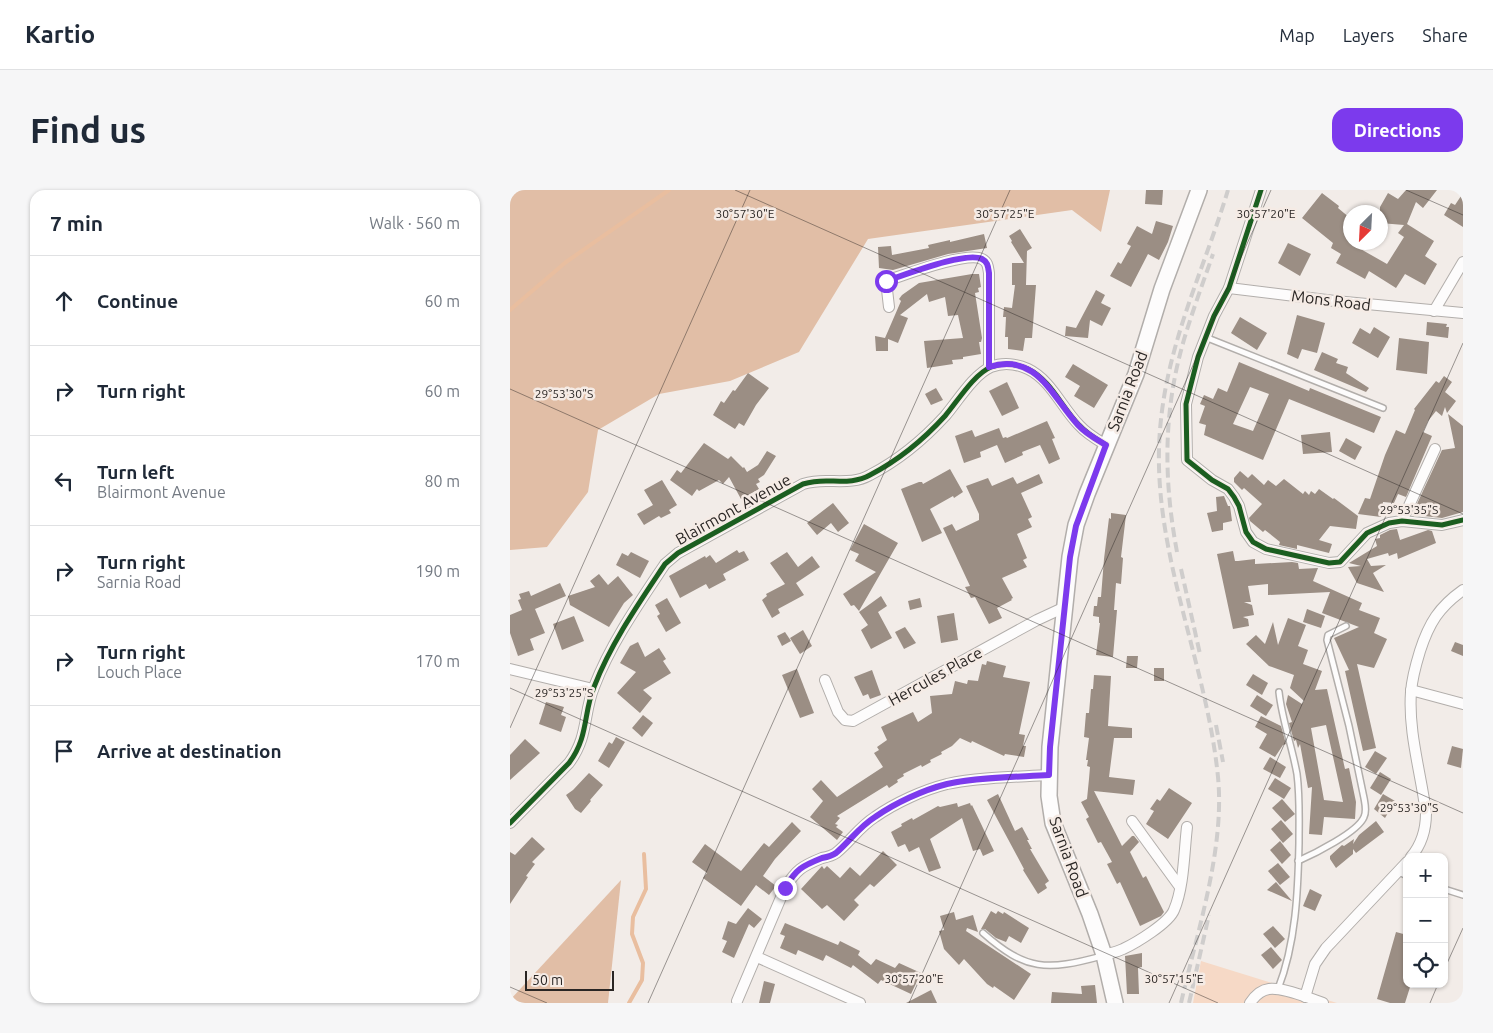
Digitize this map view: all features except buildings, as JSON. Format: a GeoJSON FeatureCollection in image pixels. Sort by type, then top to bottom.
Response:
{"type":"FeatureCollection","features":[{"type":"Feature","properties":{"kind":"main road","name":"Sarnia Road"},"geometry":{"type":"LineString","coordinates":[[1115,1003],[1104,955],[1090,914],[1053,823],[1049,796],[1050,747],[1070,557],[1076,526],[1106,445],[1136,374],[1162,289],[1198,190]]}},
{"type":"Feature","properties":{"kind":"street"},"geometry":{"type":"LineString","coordinates":[[1261,190],[1229,288],[1205,336],[1186,404],[1187,460],[1212,480],[1228,489],[1239,506],[1246,532],[1253,542],[1266,549],[1330,563],[1335,564],[1345,558],[1361,538],[1374,529],[1389,523],[1402,521],[1442,525],[1463,520]]}},
{"type":"Feature","properties":{"kind":"street"},"geometry":{"type":"LineString","coordinates":[[889,307],[886,281],[956,259],[973,257],[983,260],[987,264],[989,273],[989,367],[999,364],[1013,364],[1028,369],[1040,377],[1078,425],[1090,436],[1106,445]]}},
{"type":"Feature","properties":{"kind":"street"},"geometry":{"type":"LineString","coordinates":[[1434,311],[1463,262]]}},
{"type":"Feature","properties":{"kind":"street","name":"Mons Road"},"geometry":{"type":"LineString","coordinates":[[1229,288],[1336,301],[1463,313]]}},
{"type":"Feature","properties":{"kind":"street","name":"Blairmont Avenue"},"geometry":{"type":"LineString","coordinates":[[510,824],[569,763],[576,753],[585,731],[593,689],[608,654],[665,564],[678,553],[803,484],[859,480],[869,476],[920,439],[943,418],[989,367]]}},
{"type":"Feature","properties":{"kind":"street"},"geometry":{"type":"LineString","coordinates":[[1402,521],[1435,449]]}},
{"type":"Feature","properties":{"kind":"street"},"geometry":{"type":"LineString","coordinates":[[1414,853],[1422,840],[1426,826],[1426,813],[1411,728],[1411,690],[1415,667],[1435,616],[1448,600],[1463,590]]}},
{"type":"Feature","properties":{"kind":"street","name":"Hercules Place"},"geometry":{"type":"LineString","coordinates":[[825,680],[838,712],[845,720],[853,721],[1029,624],[1065,607]]}},
{"type":"Feature","properties":{"kind":"street"},"geometry":{"type":"LineString","coordinates":[[510,669],[593,689]]}},
{"type":"Feature","properties":{"kind":"street"},"geometry":{"type":"LineString","coordinates":[[1411,690],[1463,704]]}},
{"type":"Feature","properties":{"kind":"street"},"geometry":{"type":"LineString","coordinates":[[737,1001],[785,888],[794,873],[805,865],[834,854],[845,845],[857,830],[875,816],[925,791],[948,784],[1049,775]]}},
{"type":"Feature","properties":{"kind":"street"},"geometry":{"type":"LineString","coordinates":[[1132,821],[1180,887]]}},
{"type":"Feature","properties":{"kind":"street"},"geometry":{"type":"LineString","coordinates":[[1104,955],[1122,950],[1168,920],[1174,912],[1180,887],[1187,827]]}},
{"type":"Feature","properties":{"kind":"street"},"geometry":{"type":"LineString","coordinates":[[1305,997],[1316,964],[1326,948],[1403,874]]}},
{"type":"Feature","properties":{"kind":"street"},"geometry":{"type":"LineString","coordinates":[[757,957],[860,1003]]}},
{"type":"Feature","properties":{"kind":"street"},"geometry":{"type":"LineString","coordinates":[[1250,1003],[1260,992],[1269,989],[1323,1003]]}},
{"type":"Feature","properties":{"kind":"lane"},"geometry":{"type":"LineString","coordinates":[[1205,336],[1383,408]]}},
{"type":"Feature","properties":{"kind":"lane"},"geometry":{"type":"LineString","coordinates":[[1298,861],[1346,835],[1364,817],[1366,809],[1353,744],[1327,640],[1328,635],[1346,626]]}},
{"type":"Feature","properties":{"kind":"lane"},"geometry":{"type":"LineString","coordinates":[[1278,990],[1292,943],[1298,861],[1299,793],[1279,692]]}},
{"type":"Feature","properties":{"kind":"lane"},"geometry":{"type":"LineString","coordinates":[[1448,890],[1463,895]]}},
{"type":"Feature","properties":{"kind":"lane"},"geometry":{"type":"LineString","coordinates":[[983,934],[1002,950],[1034,965],[1048,966],[1104,955]]}},
{"type":"Feature","properties":{"kind":"shaded area"},"geometry":{"type":"Polygon","coordinates":[[[510,190],[1110,190],[1101,232],[1072,210],[868,239],[799,352],[730,381],[659,394],[598,430],[588,492],[547,547],[510,550],[510,190]]]}},
{"type":"Feature","properties":{"kind":"shaded area"},"geometry":{"type":"Polygon","coordinates":[[[621,880],[608,1003],[510,1003],[510,1000],[621,880]]]}},
{"type":"Feature","properties":{"kind":"shaded area"},"geometry":{"type":"Polygon","coordinates":[[[1201,961],[1337,1003],[1193,1003],[1201,961]]]}},
{"type":"Feature","properties":{"kind":"waterway"},"geometry":{"type":"LineString","coordinates":[[510,310],[566,262],[669,190]]}},
{"type":"Feature","properties":{"kind":"waterway"},"geometry":{"type":"LineString","coordinates":[[629,1003],[642,980],[643,963],[632,934],[633,917],[646,889],[644,854]]}},
{"type":"Feature","properties":{"kind":"railway"},"geometry":{"type":"LineString","coordinates":[[1181,1003],[1214,861],[1219,804],[1218,777],[1204,695],[1173,572],[1165,531],[1160,490],[1159,448],[1167,380],[1175,348],[1184,316],[1228,190]]}},
{"type":"Feature","properties":{"kind":"railway"},"geometry":{"type":"LineString","coordinates":[[1177,552],[1169,497],[1169,415],[1178,361],[1213,254]]}},
{"type":"Feature","properties":{"kind":"railway"},"geometry":{"type":"LineString","coordinates":[[1181,569],[1200,654]]}},
{"type":"Feature","properties":{"kind":"railway"},"geometry":{"type":"LineString","coordinates":[[1216,725],[1223,762]]}},
{"type":"Feature","properties":{"kind":"railway"},"geometry":{"type":"LineString","coordinates":[[1189,1003],[1209,915]]}},
{"type":"Feature","properties":{"kind":"cycle path"},"geometry":{"type":"LineString","coordinates":[[1261,190],[1229,288],[1214,316],[1198,357],[1186,404],[1187,460],[1212,480],[1228,489],[1239,506],[1246,532],[1253,542],[1266,549],[1329,563],[1340,562],[1367,533],[1389,523],[1402,521],[1442,525],[1463,520]]}},
{"type":"Feature","properties":{"kind":"cycle path"},"geometry":{"type":"LineString","coordinates":[[510,823],[569,763],[580,744],[594,687],[609,655],[645,593],[665,564],[678,553],[803,484],[865,478],[910,449],[945,416],[978,376],[996,365],[1015,365],[1036,374],[1050,387],[1082,428],[1106,445]]}},
{"type":"Feature","properties":{"kind":"route"},"geometry":{"type":"LineString","coordinates":[[785,888],[794,873],[805,865],[834,854],[845,845],[857,830],[875,816],[925,791],[948,784],[1049,775],[1050,747],[1070,557],[1076,526],[1086,494],[1106,445],[1090,436],[1078,425],[1050,388],[1040,377],[1028,369],[1013,364],[999,364],[989,367],[989,273],[987,264],[983,260],[973,257],[956,259],[886,281]]}}]}
